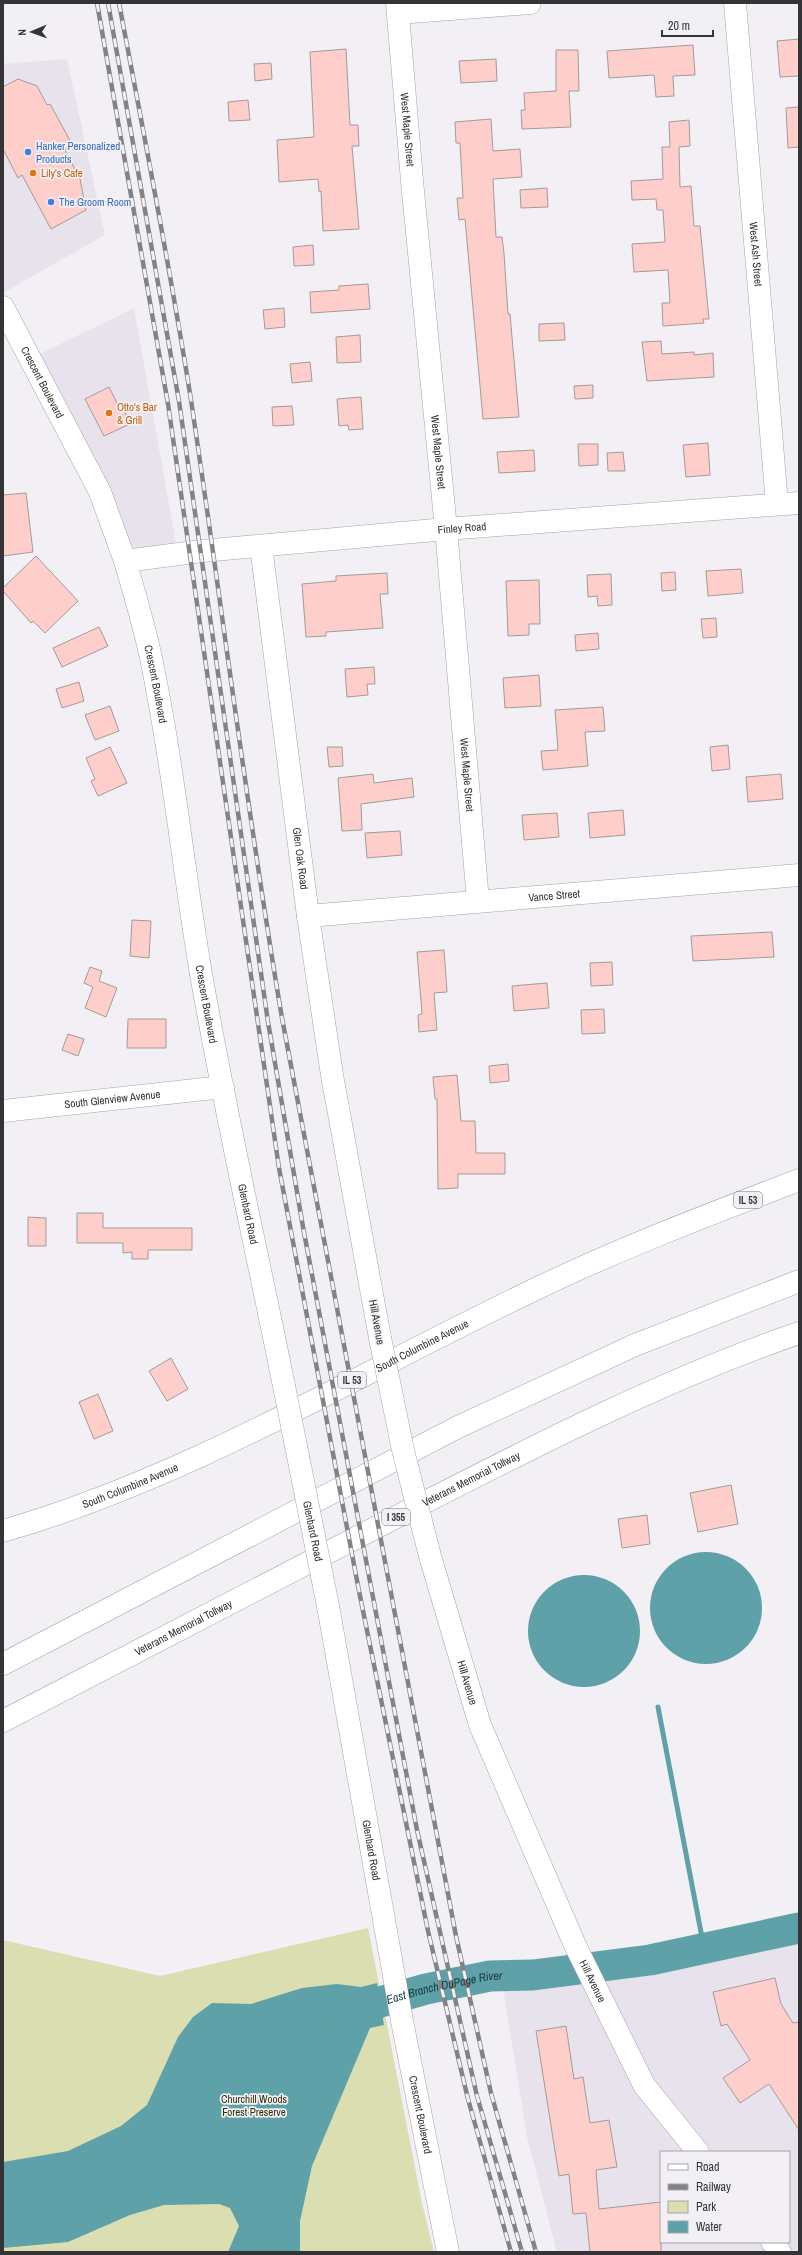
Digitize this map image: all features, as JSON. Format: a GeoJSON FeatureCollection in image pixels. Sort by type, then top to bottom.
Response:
{"type":"FeatureCollection","features":[{"type":"Feature","properties":{"kind":"main road"},"geometry":{"type":"LineString","coordinates":[[398,8],[530,3]]}},
{"type":"Feature","properties":{"kind":"main road","name":"West Ash Street"},"geometry":{"type":"LineString","coordinates":[[735,3],[777,504]]}},
{"type":"Feature","properties":{"kind":"main road","name":"West Maple Street"},"geometry":{"type":"LineString","coordinates":[[398,8],[412,181],[446,529],[478,901]]}},
{"type":"Feature","properties":{"kind":"main road","name":"Crescent Boulevard"},"geometry":{"type":"LineString","coordinates":[[3,307],[100,492],[125,561],[140,610],[152,664],[178,811],[200,967],[223,1087]]}},
{"type":"Feature","properties":{"kind":"main road","name":"Finley Road"},"geometry":{"type":"LineString","coordinates":[[125,561],[261,546],[446,529],[799,503]]}},
{"type":"Feature","properties":{"kind":"main road","name":"Glen Oak Road"},"geometry":{"type":"LineString","coordinates":[[261,546],[308,916],[332,1075],[350,1170]]}},
{"type":"Feature","properties":{"kind":"main road","name":"Vance Street"},"geometry":{"type":"LineString","coordinates":[[308,916],[799,875]]}},
{"type":"Feature","properties":{"kind":"main road","name":"South Glenview Avenue"},"geometry":{"type":"LineString","coordinates":[[3,1111],[223,1087]]}},
{"type":"Feature","properties":{"kind":"main road","name":"Glenbard Road"},"geometry":{"type":"LineString","coordinates":[[223,1087],[328,1606],[395,1978]]}},
{"type":"Feature","properties":{"kind":"main road","name":"Hill Avenue"},"geometry":{"type":"LineString","coordinates":[[350,1170],[380,1338],[405,1457],[430,1556],[480,1725],[575,1945],[644,2085],[697,2151]]}},
{"type":"Feature","properties":{"kind":"main road","name":"South Columbine Avenue"},"geometry":{"type":"LineString","coordinates":[[3,1531],[78,1507],[161,1474],[235,1441],[542,1286],[697,1220],[799,1180]]}},
{"type":"Feature","properties":{"kind":"main road"},"geometry":{"type":"LineString","coordinates":[[3,1664],[458,1427],[636,1345],[799,1281]]}},
{"type":"Feature","properties":{"kind":"main road","name":"Veterans Memorial Tollway"},"geometry":{"type":"LineString","coordinates":[[3,1721],[477,1476],[654,1391],[754,1348],[799,1333]]}},
{"type":"Feature","properties":{"kind":"main road","name":"Crescent Boulevard"},"geometry":{"type":"LineString","coordinates":[[395,1978],[448,2252]]}},
{"type":"Feature","properties":{"kind":"main road"},"geometry":{"type":"LineString","coordinates":[[773,2243],[780,2252]]}},
{"type":"Feature","properties":{"kind":"shaded area"},"geometry":{"type":"Polygon","coordinates":[[[67,59],[105,235],[3,293],[3,64],[67,59]]]}},
{"type":"Feature","properties":{"kind":"shaded area"},"geometry":{"type":"Polygon","coordinates":[[[134,308],[177,549],[130,555],[34,357],[134,308]]]}},
{"type":"Feature","properties":{"kind":"shaded area"},"geometry":{"type":"Polygon","coordinates":[[[799,1928],[799,2252],[557,2252],[527,2137],[501,1976],[533,1975],[650,1960],[799,1928]]]}},
{"type":"Feature","properties":{"kind":"green space","name":"Churchill Woods Forest Preserve"},"geometry":{"type":"Polygon","coordinates":[[[368,1928],[422,2203],[434,2252],[3,2252],[3,1940],[160,1976],[368,1928]]]}},
{"type":"Feature","properties":{"kind":"water"},"geometry":{"type":"Polygon","coordinates":[[[706,1552],[727,1556],[745,1569],[758,1587],[762,1608],[758,1629],[745,1647],[727,1660],[706,1664],[685,1660],[667,1647],[654,1629],[650,1608],[654,1587],[667,1569],[685,1556],[706,1552]]]}},
{"type":"Feature","properties":{"kind":"water"},"geometry":{"type":"Polygon","coordinates":[[[584,1575],[606,1579],[624,1591],[636,1609],[640,1631],[636,1653],[624,1671],[606,1683],[584,1687],[562,1683],[544,1671],[532,1653],[528,1631],[532,1609],[544,1591],[562,1579],[584,1575]]]}},
{"type":"Feature","properties":{"kind":"water"},"geometry":{"type":"Polygon","coordinates":[[[377,1983],[384,2025],[370,2028],[312,2166],[300,2221],[300,2252],[228,2252],[239,2226],[230,2208],[219,2204],[164,2205],[130,2215],[68,2242],[3,2248],[3,2162],[68,2151],[121,2126],[147,2105],[178,2037],[193,2017],[212,2003],[251,2004],[302,1988],[337,1984],[361,1987],[377,1983]]]}},
{"type":"Feature","properties":{"kind":"building"},"geometry":{"type":"Polygon","coordinates":[[[799,39],[799,76],[780,77],[777,41],[799,39]]]}},
{"type":"Feature","properties":{"kind":"building"},"geometry":{"type":"Polygon","coordinates":[[[693,45],[695,75],[673,76],[674,96],[656,97],[654,75],[609,78],[607,51],[693,45]]]}},
{"type":"Feature","properties":{"kind":"building"},"geometry":{"type":"Polygon","coordinates":[[[346,49],[350,125],[358,125],[359,146],[352,146],[359,229],[323,231],[321,191],[319,192],[318,179],[279,182],[277,140],[314,137],[310,52],[346,49]]]}},
{"type":"Feature","properties":{"kind":"building"},"geometry":{"type":"Polygon","coordinates":[[[556,50],[578,50],[579,91],[569,91],[571,127],[522,129],[521,110],[525,110],[524,93],[556,91],[556,50]]]}},
{"type":"Feature","properties":{"kind":"building"},"geometry":{"type":"Polygon","coordinates":[[[496,59],[497,81],[461,83],[459,61],[496,59]]]}},
{"type":"Feature","properties":{"kind":"building"},"geometry":{"type":"Polygon","coordinates":[[[271,63],[272,79],[255,81],[254,64],[271,63]]]}},
{"type":"Feature","properties":{"kind":"building"},"geometry":{"type":"Polygon","coordinates":[[[18,79],[37,86],[47,105],[50,104],[73,146],[65,150],[80,179],[86,210],[51,229],[22,175],[18,178],[3,149],[3,87],[18,79]]]}},
{"type":"Feature","properties":{"kind":"building"},"geometry":{"type":"Polygon","coordinates":[[[248,100],[250,120],[229,121],[228,102],[248,100]]]}},
{"type":"Feature","properties":{"kind":"building"},"geometry":{"type":"Polygon","coordinates":[[[799,107],[799,147],[788,148],[786,108],[799,107]]]}},
{"type":"Feature","properties":{"kind":"building"},"geometry":{"type":"Polygon","coordinates":[[[491,119],[493,151],[520,149],[522,177],[493,179],[496,237],[502,237],[508,314],[510,314],[519,417],[483,419],[465,219],[459,220],[457,198],[463,198],[460,143],[456,143],[455,122],[491,119]]]}},
{"type":"Feature","properties":{"kind":"building"},"geometry":{"type":"Polygon","coordinates":[[[689,120],[690,146],[679,147],[680,187],[691,186],[694,226],[700,226],[709,319],[703,319],[704,323],[663,326],[662,303],[670,303],[668,270],[634,272],[632,244],[665,242],[663,210],[657,210],[656,199],[632,200],[631,181],[663,179],[662,147],[670,147],[669,122],[689,120]]]}},
{"type":"Feature","properties":{"kind":"building"},"geometry":{"type":"Polygon","coordinates":[[[547,188],[548,207],[521,208],[520,190],[547,188]]]}},
{"type":"Feature","properties":{"kind":"building"},"geometry":{"type":"Polygon","coordinates":[[[313,245],[314,265],[294,266],[293,247],[313,245]]]}},
{"type":"Feature","properties":{"kind":"building"},"geometry":{"type":"Polygon","coordinates":[[[368,284],[370,309],[311,313],[310,292],[339,290],[339,286],[368,284]]]}},
{"type":"Feature","properties":{"kind":"building"},"geometry":{"type":"Polygon","coordinates":[[[284,308],[285,327],[265,329],[263,310],[284,308]]]}},
{"type":"Feature","properties":{"kind":"building"},"geometry":{"type":"Polygon","coordinates":[[[564,323],[565,340],[539,341],[539,324],[564,323]]]}},
{"type":"Feature","properties":{"kind":"building"},"geometry":{"type":"Polygon","coordinates":[[[360,335],[361,362],[337,363],[336,337],[360,335]]]}},
{"type":"Feature","properties":{"kind":"building"},"geometry":{"type":"Polygon","coordinates":[[[661,341],[662,354],[694,352],[694,355],[713,353],[714,377],[647,381],[642,342],[661,341]]]}},
{"type":"Feature","properties":{"kind":"building"},"geometry":{"type":"Polygon","coordinates":[[[310,362],[312,381],[292,383],[290,364],[310,362]]]}},
{"type":"Feature","properties":{"kind":"building"},"geometry":{"type":"Polygon","coordinates":[[[593,385],[593,398],[575,399],[574,386],[593,385]]]}},
{"type":"Feature","properties":{"kind":"building"},"geometry":{"type":"Polygon","coordinates":[[[109,387],[118,405],[121,403],[130,424],[104,436],[85,399],[109,387]]]}},
{"type":"Feature","properties":{"kind":"building"},"geometry":{"type":"Polygon","coordinates":[[[361,397],[363,429],[349,430],[348,425],[339,426],[337,399],[361,397]]]}},
{"type":"Feature","properties":{"kind":"building"},"geometry":{"type":"Polygon","coordinates":[[[292,406],[294,425],[273,426],[272,407],[292,406]]]}},
{"type":"Feature","properties":{"kind":"building"},"geometry":{"type":"Polygon","coordinates":[[[708,443],[710,475],[686,477],[683,445],[708,443]]]}},
{"type":"Feature","properties":{"kind":"building"},"geometry":{"type":"Polygon","coordinates":[[[578,444],[598,444],[598,465],[579,466],[578,444]]]}},
{"type":"Feature","properties":{"kind":"building"},"geometry":{"type":"Polygon","coordinates":[[[534,450],[535,471],[499,473],[497,452],[534,450]]]}},
{"type":"Feature","properties":{"kind":"building"},"geometry":{"type":"Polygon","coordinates":[[[623,452],[625,471],[608,471],[607,453],[623,452]]]}},
{"type":"Feature","properties":{"kind":"building"},"geometry":{"type":"Polygon","coordinates":[[[26,493],[33,552],[3,556],[3,495],[26,493]]]}},
{"type":"Feature","properties":{"kind":"building"},"geometry":{"type":"Polygon","coordinates":[[[36,556],[78,601],[45,633],[33,621],[31,623],[3,591],[3,588],[36,556]]]}},
{"type":"Feature","properties":{"kind":"building"},"geometry":{"type":"Polygon","coordinates":[[[741,569],[743,593],[708,596],[706,571],[741,569]]]}},
{"type":"Feature","properties":{"kind":"building"},"geometry":{"type":"Polygon","coordinates":[[[675,572],[676,590],[662,591],[661,573],[675,572]]]}},
{"type":"Feature","properties":{"kind":"building"},"geometry":{"type":"Polygon","coordinates":[[[387,573],[388,594],[380,594],[383,628],[326,632],[326,636],[306,637],[302,584],[336,581],[336,576],[387,573]]]}},
{"type":"Feature","properties":{"kind":"building"},"geometry":{"type":"Polygon","coordinates":[[[611,574],[612,605],[598,606],[597,596],[588,597],[587,575],[611,574]]]}},
{"type":"Feature","properties":{"kind":"building"},"geometry":{"type":"Polygon","coordinates":[[[539,580],[540,624],[529,624],[529,635],[508,636],[506,581],[539,580]]]}},
{"type":"Feature","properties":{"kind":"building"},"geometry":{"type":"Polygon","coordinates":[[[716,618],[717,637],[703,638],[701,619],[716,618]]]}},
{"type":"Feature","properties":{"kind":"building"},"geometry":{"type":"Polygon","coordinates":[[[99,627],[108,646],[62,667],[53,648],[99,627]]]}},
{"type":"Feature","properties":{"kind":"building"},"geometry":{"type":"Polygon","coordinates":[[[598,633],[599,649],[576,651],[575,635],[598,633]]]}},
{"type":"Feature","properties":{"kind":"building"},"geometry":{"type":"Polygon","coordinates":[[[374,667],[375,684],[367,684],[368,695],[347,697],[345,669],[374,667]]]}},
{"type":"Feature","properties":{"kind":"building"},"geometry":{"type":"Polygon","coordinates":[[[539,675],[541,706],[505,708],[503,678],[539,675]]]}},
{"type":"Feature","properties":{"kind":"building"},"geometry":{"type":"Polygon","coordinates":[[[79,682],[84,701],[62,708],[56,689],[79,682]]]}},
{"type":"Feature","properties":{"kind":"building"},"geometry":{"type":"Polygon","coordinates":[[[110,706],[119,731],[95,740],[85,715],[110,706]]]}},
{"type":"Feature","properties":{"kind":"building"},"geometry":{"type":"Polygon","coordinates":[[[603,707],[605,731],[585,732],[588,766],[543,770],[541,751],[558,750],[555,710],[603,707]]]}},
{"type":"Feature","properties":{"kind":"building"},"geometry":{"type":"Polygon","coordinates":[[[728,745],[730,769],[712,771],[710,747],[728,745]]]}},
{"type":"Feature","properties":{"kind":"building"},"geometry":{"type":"Polygon","coordinates":[[[110,747],[127,783],[98,796],[91,781],[95,779],[86,758],[110,747]]]}},
{"type":"Feature","properties":{"kind":"building"},"geometry":{"type":"Polygon","coordinates":[[[327,747],[342,747],[343,766],[329,767],[327,747]]]}},
{"type":"Feature","properties":{"kind":"building"},"geometry":{"type":"Polygon","coordinates":[[[373,774],[374,783],[412,778],[414,797],[361,804],[362,830],[342,831],[338,778],[373,774]]]}},
{"type":"Feature","properties":{"kind":"building"},"geometry":{"type":"Polygon","coordinates":[[[781,774],[783,799],[748,802],[746,777],[781,774]]]}},
{"type":"Feature","properties":{"kind":"building"},"geometry":{"type":"Polygon","coordinates":[[[623,810],[625,835],[590,838],[588,813],[623,810]]]}},
{"type":"Feature","properties":{"kind":"building"},"geometry":{"type":"Polygon","coordinates":[[[557,813],[559,837],[524,840],[522,815],[557,813]]]}},
{"type":"Feature","properties":{"kind":"building"},"geometry":{"type":"Polygon","coordinates":[[[400,831],[402,855],[367,858],[365,833],[400,831]]]}},
{"type":"Feature","properties":{"kind":"building"},"geometry":{"type":"Polygon","coordinates":[[[132,920],[151,921],[149,958],[130,956],[132,920]]]}},
{"type":"Feature","properties":{"kind":"building"},"geometry":{"type":"Polygon","coordinates":[[[772,932],[774,957],[693,961],[691,936],[772,932]]]}},
{"type":"Feature","properties":{"kind":"building"},"geometry":{"type":"Polygon","coordinates":[[[444,950],[447,992],[434,993],[437,1030],[419,1032],[418,1015],[422,1014],[417,952],[444,950]]]}},
{"type":"Feature","properties":{"kind":"building"},"geometry":{"type":"Polygon","coordinates":[[[612,962],[613,985],[591,986],[590,963],[612,962]]]}},
{"type":"Feature","properties":{"kind":"building"},"geometry":{"type":"Polygon","coordinates":[[[90,967],[102,971],[99,981],[117,988],[106,1017],[85,1008],[93,987],[84,983],[90,967]]]}},
{"type":"Feature","properties":{"kind":"building"},"geometry":{"type":"Polygon","coordinates":[[[547,983],[549,1008],[514,1011],[512,986],[547,983]]]}},
{"type":"Feature","properties":{"kind":"building"},"geometry":{"type":"Polygon","coordinates":[[[604,1009],[605,1033],[582,1034],[581,1010],[604,1009]]]}},
{"type":"Feature","properties":{"kind":"building"},"geometry":{"type":"Polygon","coordinates":[[[128,1019],[166,1019],[166,1048],[127,1048],[128,1019]]]}},
{"type":"Feature","properties":{"kind":"building"},"geometry":{"type":"Polygon","coordinates":[[[68,1034],[84,1039],[78,1056],[62,1050],[68,1034]]]}},
{"type":"Feature","properties":{"kind":"building"},"geometry":{"type":"Polygon","coordinates":[[[508,1064],[509,1081],[490,1083],[489,1066],[508,1064]]]}},
{"type":"Feature","properties":{"kind":"building"},"geometry":{"type":"Polygon","coordinates":[[[457,1075],[461,1121],[475,1121],[476,1153],[505,1153],[505,1174],[458,1174],[458,1188],[438,1189],[437,1099],[435,1099],[433,1077],[457,1075]]]}},
{"type":"Feature","properties":{"kind":"building"},"geometry":{"type":"Polygon","coordinates":[[[77,1213],[103,1213],[103,1228],[192,1228],[192,1250],[148,1250],[148,1259],[132,1259],[132,1252],[123,1253],[123,1243],[77,1243],[77,1213]]]}},
{"type":"Feature","properties":{"kind":"building"},"geometry":{"type":"Polygon","coordinates":[[[28,1217],[46,1218],[46,1246],[28,1246],[28,1217]]]}},
{"type":"Feature","properties":{"kind":"building"},"geometry":{"type":"Polygon","coordinates":[[[171,1358],[188,1389],[167,1401],[149,1371],[171,1358]]]}},
{"type":"Feature","properties":{"kind":"building"},"geometry":{"type":"Polygon","coordinates":[[[98,1394],[113,1431],[94,1439],[79,1402],[98,1394]]]}},
{"type":"Feature","properties":{"kind":"building"},"geometry":{"type":"Polygon","coordinates":[[[731,1485],[738,1524],[698,1532],[690,1493],[731,1485]]]}},
{"type":"Feature","properties":{"kind":"building"},"geometry":{"type":"Polygon","coordinates":[[[647,1515],[650,1544],[622,1548],[618,1519],[647,1515]]]}},
{"type":"Feature","properties":{"kind":"building"},"geometry":{"type":"Polygon","coordinates":[[[775,1978],[781,2004],[793,2023],[799,2022],[799,2130],[769,2084],[740,2103],[723,2078],[750,2060],[727,2024],[721,2026],[713,1992],[775,1978]]]}},
{"type":"Feature","properties":{"kind":"building"},"geometry":{"type":"Polygon","coordinates":[[[566,2026],[574,2079],[583,2077],[590,2123],[609,2120],[617,2167],[596,2170],[599,2209],[660,2202],[661,2252],[590,2252],[586,2213],[573,2214],[569,2174],[559,2176],[536,2031],[566,2026]]]}},
{"type":"Feature","properties":{"kind":"waterway"},"geometry":{"type":"LineString","coordinates":[[658,1707],[704,1948]]}},
{"type":"Feature","properties":{"kind":"waterway","name":"East Branch DuPage River"},"geometry":{"type":"LineString","coordinates":[[341,2020],[380,2002],[426,1989],[490,1976],[533,1975],[650,1960],[799,1928]]}},
{"type":"Feature","properties":{"kind":"railway"},"geometry":{"type":"LineString","coordinates":[[97,3],[168,404],[279,1168],[359,1591],[428,1931],[468,2099],[511,2252]]}},
{"type":"Feature","properties":{"kind":"railway"},"geometry":{"type":"LineString","coordinates":[[108,3],[179,401],[268,1022],[303,1227],[417,1830],[477,2096],[522,2252]]}},
{"type":"Feature","properties":{"kind":"railway"},"geometry":{"type":"LineString","coordinates":[[119,3],[166,251],[183,350],[246,787],[282,1018],[456,1936],[491,2093],[536,2252]]}},
{"type":"Feature","properties":{"kind":"place","name":"Hanker Personalized Products"},"geometry":{"type":"Point","coordinates":[28,152]}},
{"type":"Feature","properties":{"kind":"place","name":"Lily's Cafe"},"geometry":{"type":"Point","coordinates":[33,173]}},
{"type":"Feature","properties":{"kind":"place","name":"The Groom Room"},"geometry":{"type":"Point","coordinates":[51,202]}},
{"type":"Feature","properties":{"kind":"place","name":"Otto's Bar & Grill"},"geometry":{"type":"Point","coordinates":[109,413]}}]}
